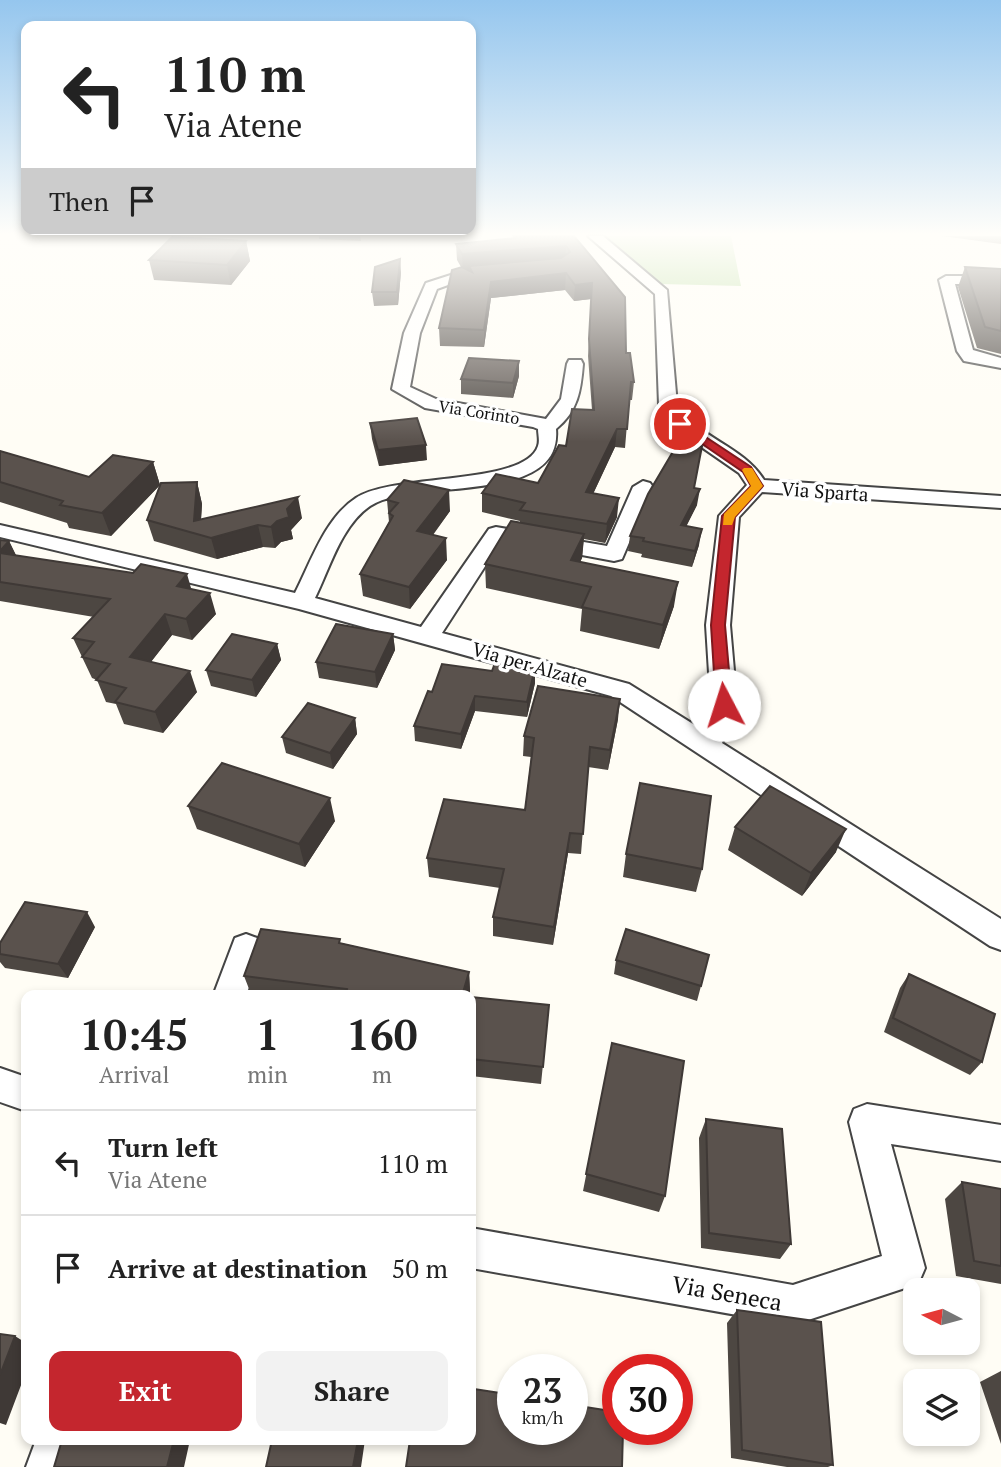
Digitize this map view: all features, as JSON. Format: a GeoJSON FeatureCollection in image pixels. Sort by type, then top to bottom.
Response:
{"type":"FeatureCollection","features":[{"type":"Feature","properties":{"kind":"street","name":"Via Corinto"},"geometry":{"type":"LineString","coordinates":[[424,304],[412,333],[401,389],[431,404],[538,422],[547,427]]}},
{"type":"Feature","properties":{"kind":"street"},"geometry":{"type":"LineString","coordinates":[[663,304],[668,405],[680,424],[747,469],[757,486]]}},
{"type":"Feature","properties":{"kind":"street"},"geometry":{"type":"LineString","coordinates":[[952,304],[964,351],[970,357],[1001,363]]}},
{"type":"Feature","properties":{"kind":"street","name":"Via Corinto"},"geometry":{"type":"LineString","coordinates":[[547,427],[562,416],[571,398],[575,364]]}},
{"type":"Feature","properties":{"kind":"street","name":"Via Corinto"},"geometry":{"type":"LineString","coordinates":[[302,602],[343,523],[364,501],[398,491],[493,478],[536,463],[548,446],[547,427]]}},
{"type":"Feature","properties":{"kind":"street","name":"Via Sparta"},"geometry":{"type":"LineString","coordinates":[[707,746],[724,705],[718,625],[729,516],[757,486],[1001,502]]}},
{"type":"Feature","properties":{"kind":"street"},"geometry":{"type":"LineString","coordinates":[[428,635],[496,533],[614,554],[643,487]]}},
{"type":"Feature","properties":{"kind":"street","name":"Via per Alzate"},"geometry":{"type":"LineString","coordinates":[[0,531],[302,602],[620,690],[1001,936]]}},
{"type":"Feature","properties":{"kind":"street"},"geometry":{"type":"LineString","coordinates":[[231,990],[246,948]]}},
{"type":"Feature","properties":{"kind":"street"},"geometry":{"type":"LineString","coordinates":[[0,1085],[21,1092]]}},
{"type":"Feature","properties":{"kind":"street","name":"Via Seneca"},"geometry":{"type":"LineString","coordinates":[[476,1249],[793,1305],[905,1268],[867,1122],[1001,1143]]}},
{"type":"Feature","properties":{"kind":"street"},"geometry":{"type":"LineString","coordinates":[[48,1467],[56,1445]]}},
{"type":"Feature","properties":{"kind":"building"},"geometry":{"type":"Polygon","coordinates":[[[444,304],[488,304],[484,330],[439,328],[444,304]]]}},
{"type":"Feature","properties":{"kind":"building"},"geometry":{"type":"Polygon","coordinates":[[[591,304],[625,304],[626,353],[630,353],[634,382],[631,382],[627,429],[617,429],[586,492],[619,498],[607,524],[520,510],[525,503],[482,493],[496,474],[538,483],[559,445],[566,446],[572,409],[594,410],[589,339],[591,304]]]}},
{"type":"Feature","properties":{"kind":"building"},"geometry":{"type":"Polygon","coordinates":[[[977,304],[1001,304],[1001,331],[985,327],[977,304]]]}},
{"type":"Feature","properties":{"kind":"building"},"geometry":{"type":"Polygon","coordinates":[[[469,358],[519,361],[513,383],[461,379],[469,358]]]}},
{"type":"Feature","properties":{"kind":"building"},"geometry":{"type":"Polygon","coordinates":[[[417,418],[426,445],[378,450],[370,423],[417,418]]]}},
{"type":"Feature","properties":{"kind":"building"},"geometry":{"type":"Polygon","coordinates":[[[678,443],[702,446],[694,488],[700,489],[681,525],[702,529],[695,551],[630,536],[648,494],[678,443]]]}},
{"type":"Feature","properties":{"kind":"building"},"geometry":{"type":"Polygon","coordinates":[[[0,451],[89,477],[113,455],[153,462],[102,513],[60,505],[63,501],[0,482],[0,451]]]}},
{"type":"Feature","properties":{"kind":"building"},"geometry":{"type":"Polygon","coordinates":[[[404,480],[449,490],[417,531],[446,538],[409,587],[360,574],[393,516],[389,513],[398,503],[387,500],[404,480]]]}},
{"type":"Feature","properties":{"kind":"building"},"geometry":{"type":"Polygon","coordinates":[[[197,482],[194,521],[298,497],[287,509],[289,517],[277,521],[271,527],[258,525],[211,538],[147,520],[161,483],[197,482]]]}},
{"type":"Feature","properties":{"kind":"building"},"geometry":{"type":"Polygon","coordinates":[[[511,521],[584,534],[571,560],[678,582],[663,625],[582,607],[591,587],[485,564],[511,521]]]}},
{"type":"Feature","properties":{"kind":"building"},"geometry":{"type":"Polygon","coordinates":[[[0,540],[9,541],[0,551],[0,540]]]}},
{"type":"Feature","properties":{"kind":"building"},"geometry":{"type":"Polygon","coordinates":[[[0,553],[133,573],[141,564],[187,574],[177,586],[210,593],[186,619],[165,614],[130,657],[190,671],[155,712],[115,702],[126,688],[96,680],[110,664],[82,657],[94,642],[73,638],[110,599],[0,582],[0,553]]]}},
{"type":"Feature","properties":{"kind":"building"},"geometry":{"type":"Polygon","coordinates":[[[336,624],[393,634],[375,672],[316,662],[336,624]]]}},
{"type":"Feature","properties":{"kind":"building"},"geometry":{"type":"Polygon","coordinates":[[[232,634],[277,644],[252,680],[206,670],[232,634]]]}},
{"type":"Feature","properties":{"kind":"building"},"geometry":{"type":"Polygon","coordinates":[[[495,663],[535,668],[527,702],[475,696],[461,734],[414,726],[428,691],[432,692],[442,664],[492,671],[495,663]]]}},
{"type":"Feature","properties":{"kind":"building"},"geometry":{"type":"Polygon","coordinates":[[[538,686],[620,699],[610,750],[590,747],[583,834],[570,833],[554,927],[493,917],[504,869],[427,858],[444,799],[525,810],[534,738],[524,736],[538,686]]]}},
{"type":"Feature","properties":{"kind":"building"},"geometry":{"type":"Polygon","coordinates":[[[308,703],[355,718],[330,753],[282,737],[308,703]]]}},
{"type":"Feature","properties":{"kind":"building"},"geometry":{"type":"Polygon","coordinates":[[[222,763],[330,798],[299,844],[188,806],[222,763]]]}},
{"type":"Feature","properties":{"kind":"building"},"geometry":{"type":"Polygon","coordinates":[[[640,783],[711,796],[702,869],[626,854],[640,783]]]}},
{"type":"Feature","properties":{"kind":"building"},"geometry":{"type":"Polygon","coordinates":[[[770,786],[846,829],[811,873],[735,827],[770,786]]]}},
{"type":"Feature","properties":{"kind":"building"},"geometry":{"type":"Polygon","coordinates":[[[25,902],[87,912],[58,964],[0,954],[0,943],[25,902]]]}},
{"type":"Feature","properties":{"kind":"building"},"geometry":{"type":"Polygon","coordinates":[[[261,929],[340,939],[339,943],[469,972],[464,990],[347,990],[244,976],[261,929]]]}},
{"type":"Feature","properties":{"kind":"building"},"geometry":{"type":"Polygon","coordinates":[[[626,929],[709,955],[701,986],[616,960],[626,929]]]}},
{"type":"Feature","properties":{"kind":"building"},"geometry":{"type":"Polygon","coordinates":[[[909,974],[995,1014],[982,1062],[893,1018],[909,974]]]}},
{"type":"Feature","properties":{"kind":"building"},"geometry":{"type":"Polygon","coordinates":[[[476,998],[549,1005],[543,1067],[476,1060],[476,998]]]}},
{"type":"Feature","properties":{"kind":"building"},"geometry":{"type":"Polygon","coordinates":[[[612,1043],[684,1061],[665,1196],[586,1174],[612,1043]]]}},
{"type":"Feature","properties":{"kind":"building"},"geometry":{"type":"Polygon","coordinates":[[[706,1119],[782,1129],[791,1244],[709,1233],[706,1119]]]}},
{"type":"Feature","properties":{"kind":"building"},"geometry":{"type":"Polygon","coordinates":[[[962,1182],[1001,1189],[1001,1266],[974,1261],[962,1182]]]}},
{"type":"Feature","properties":{"kind":"building"},"geometry":{"type":"Polygon","coordinates":[[[737,1310],[821,1322],[833,1465],[742,1450],[737,1310]]]}},
{"type":"Feature","properties":{"kind":"building"},"geometry":{"type":"Polygon","coordinates":[[[0,1334],[15,1336],[0,1375],[0,1334]]]}},
{"type":"Feature","properties":{"kind":"building"},"geometry":{"type":"Polygon","coordinates":[[[476,1389],[497,1393],[497,1445],[588,1445],[588,1407],[602,1410],[602,1445],[623,1445],[622,1467],[406,1467],[409,1445],[476,1445],[476,1389]]]}},
{"type":"Feature","properties":{"kind":"building"},"geometry":{"type":"Polygon","coordinates":[[[61,1445],[173,1445],[167,1467],[54,1467],[61,1445]]]}},
{"type":"Feature","properties":{"kind":"building"},"geometry":{"type":"Polygon","coordinates":[[[271,1445],[357,1445],[353,1467],[266,1467],[271,1445]]]}},
{"type":"Feature","properties":{"kind":"slow traffic"},"geometry":{"type":"LineString","coordinates":[[728,522],[729,516],[757,486],[748,470]]}},
{"type":"Feature","properties":{"kind":"route"},"geometry":{"type":"LineString","coordinates":[[680,424],[706,444],[747,469],[757,486],[729,516],[718,625],[724,705]]}}]}
